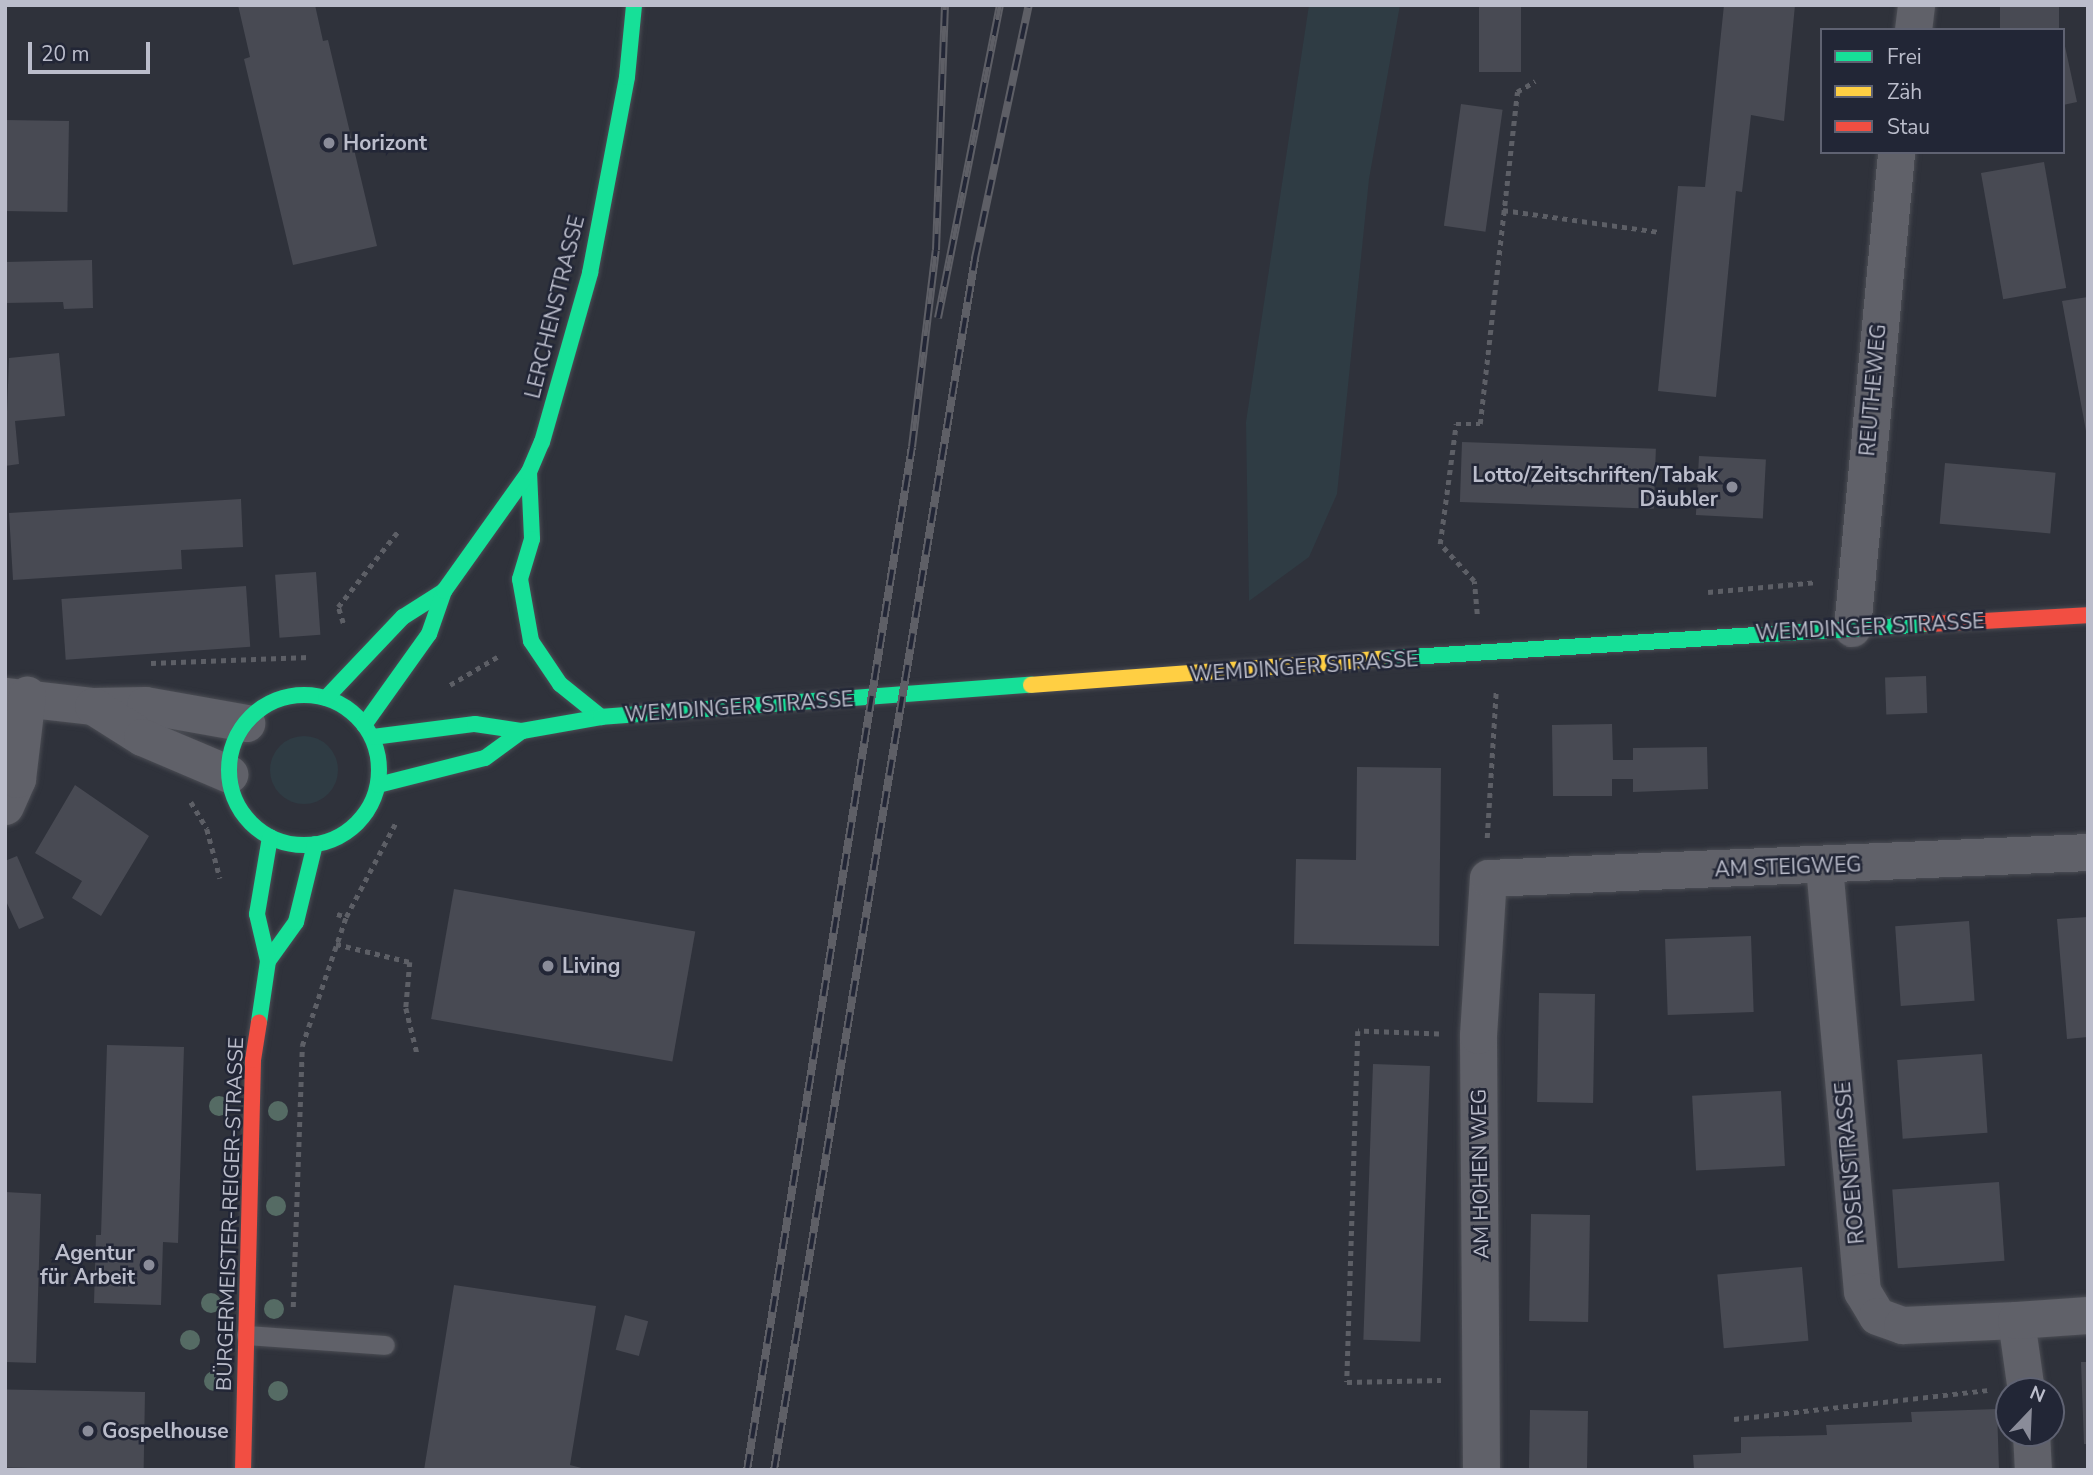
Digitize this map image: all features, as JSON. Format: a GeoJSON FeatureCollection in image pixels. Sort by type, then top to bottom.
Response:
{"type":"FeatureCollection","features":[{"type":"Feature","properties":{"kind":"main road","name":"LERCHENSTRASSE"},"geometry":{"type":"LineString","coordinates":[[368,731],[429,634],[444,591],[528,472],[542,442],[590,273],[627,77],[634,5]]}},
{"type":"Feature","properties":{"kind":"main road"},"geometry":{"type":"LineString","coordinates":[[528,472],[532,539],[520,579],[531,641],[560,684],[601,718]]}},
{"type":"Feature","properties":{"kind":"main road","name":"LERCHENSTRASSE"},"geometry":{"type":"LineString","coordinates":[[326,698],[404,617],[444,591]]}},
{"type":"Feature","properties":{"kind":"main road","name":"WEMDINGER STRASSE"},"geometry":{"type":"LineString","coordinates":[[368,731],[475,724],[522,731],[601,718],[1852,628],[2088,615]]}},
{"type":"Feature","properties":{"kind":"main road"},"geometry":{"type":"LineString","coordinates":[[304,695],[326,698],[368,731],[378,785],[372,802],[349,830],[316,844],[270,837],[241,811],[229,774],[230,755],[246,723],[282,699],[304,695]]}},
{"type":"Feature","properties":{"kind":"main road","name":"WEMDINGER STRASSE"},"geometry":{"type":"LineString","coordinates":[[378,785],[485,758],[522,731]]}},
{"type":"Feature","properties":{"kind":"main road","name":"BÜRGERMEISTER-REIGER-STRASSE"},"geometry":{"type":"LineString","coordinates":[[243,1470],[253,1060],[268,961],[257,914],[270,837]]}},
{"type":"Feature","properties":{"kind":"main road","name":"BÜRGERMEISTER-REIGER-STRASSE"},"geometry":{"type":"LineString","coordinates":[[268,961],[296,922],[316,844]]}},
{"type":"Feature","properties":{"kind":"street"},"geometry":{"type":"LineString","coordinates":[[1913,28],[1916,5]]}},
{"type":"Feature","properties":{"kind":"street","name":"REUTHEWEG"},"geometry":{"type":"LineString","coordinates":[[1852,628],[1896,154]]}},
{"type":"Feature","properties":{"kind":"street"},"geometry":{"type":"LineString","coordinates":[[5,806],[17,779],[16,695],[93,706],[145,705],[246,723]]}},
{"type":"Feature","properties":{"kind":"street"},"geometry":{"type":"LineString","coordinates":[[93,706],[142,737],[229,774]]}},
{"type":"Feature","properties":{"kind":"street","name":"AM STEIGWEG"},"geometry":{"type":"LineString","coordinates":[[1488,878],[1824,866],[2088,852]]}},
{"type":"Feature","properties":{"kind":"street","name":"ROSENSTRASSE"},"geometry":{"type":"LineString","coordinates":[[1824,866],[1862,1292],[1878,1316],[1902,1325],[2088,1315]]}},
{"type":"Feature","properties":{"kind":"street","name":"AM HOHEN WEG"},"geometry":{"type":"LineString","coordinates":[[1481,1470],[1478,1035],[1488,878]]}},
{"type":"Feature","properties":{"kind":"street"},"geometry":{"type":"LineString","coordinates":[[2016,1320],[2024,1377]]}},
{"type":"Feature","properties":{"kind":"street"},"geometry":{"type":"LineString","coordinates":[[2032,1447],[2033,1470]]}},
{"type":"Feature","properties":{"kind":"lane"},"geometry":{"type":"LineString","coordinates":[[246,1335],[292,1336],[385,1345]]}},
{"type":"Feature","properties":{"kind":"path"},"geometry":{"type":"LineString","coordinates":[[1476,605],[1474,581],[1440,544],[1456,425],[1480,424],[1517,92],[1535,81]]}},
{"type":"Feature","properties":{"kind":"path"},"geometry":{"type":"LineString","coordinates":[[1503,210],[1660,232]]}},
{"type":"Feature","properties":{"kind":"path"},"geometry":{"type":"LineString","coordinates":[[345,633],[338,607],[399,530]]}},
{"type":"Feature","properties":{"kind":"path"},"geometry":{"type":"LineString","coordinates":[[397,682],[421,702],[531,641]]}},
{"type":"Feature","properties":{"kind":"path"},"geometry":{"type":"LineString","coordinates":[[147,663],[325,657]]}},
{"type":"Feature","properties":{"kind":"path"},"geometry":{"type":"LineString","coordinates":[[1488,878],[1496,688]]}},
{"type":"Feature","properties":{"kind":"path"},"geometry":{"type":"LineString","coordinates":[[292,1336],[302,1046],[346,917]]}},
{"type":"Feature","properties":{"kind":"path"},"geometry":{"type":"LineString","coordinates":[[336,944],[410,962],[406,1008],[416,1053]]}},
{"type":"Feature","properties":{"kind":"path"},"geometry":{"type":"LineString","coordinates":[[1478,1035],[1358,1031],[1347,1382],[1482,1380]]}},
{"type":"Feature","properties":{"kind":"path"},"geometry":{"type":"LineString","coordinates":[[1734,1419],[1995,1391]]}},
{"type":"Feature","properties":{"kind":"shaded area"},"geometry":{"type":"Polygon","coordinates":[[[1309,5],[1400,5],[1369,179],[1337,494],[1309,557],[1249,601],[1246,422],[1309,5]]]}},
{"type":"Feature","properties":{"kind":"shaded area"},"geometry":{"type":"Polygon","coordinates":[[[311,736],[332,751],[338,763],[336,783],[328,794],[311,804],[297,804],[280,794],[272,783],[270,763],[280,746],[291,738],[311,736]]]}},
{"type":"Feature","properties":{"kind":"building"},"geometry":{"type":"Polygon","coordinates":[[[238,5],[315,5],[323,41],[328,40],[377,246],[293,265],[244,59],[250,57],[238,5]]]}},
{"type":"Feature","properties":{"kind":"building"},"geometry":{"type":"Polygon","coordinates":[[[1479,5],[1521,5],[1521,72],[1479,72],[1479,5]]]}},
{"type":"Feature","properties":{"kind":"building"},"geometry":{"type":"Polygon","coordinates":[[[1724,5],[1795,5],[1784,121],[1751,115],[1742,192],[1736,191],[1716,397],[1658,391],[1678,186],[1705,187],[1724,5]]]}},
{"type":"Feature","properties":{"kind":"building"},"geometry":{"type":"Polygon","coordinates":[[[2000,5],[2059,5],[2059,28],[2000,28],[2000,5]]]}},
{"type":"Feature","properties":{"kind":"building"},"geometry":{"type":"Polygon","coordinates":[[[2065,46],[2077,102],[2065,105],[2065,46]]]}},
{"type":"Feature","properties":{"kind":"building"},"geometry":{"type":"Polygon","coordinates":[[[1461,104],[1503,110],[1485,232],[1444,226],[1461,104]]]}},
{"type":"Feature","properties":{"kind":"building"},"geometry":{"type":"Polygon","coordinates":[[[5,120],[69,121],[67,212],[5,211],[5,120]]]}},
{"type":"Feature","properties":{"kind":"building"},"geometry":{"type":"Polygon","coordinates":[[[2044,162],[2066,288],[2003,299],[1981,173],[2044,162]]]}},
{"type":"Feature","properties":{"kind":"building"},"geometry":{"type":"Polygon","coordinates":[[[92,260],[93,308],[64,309],[63,302],[5,303],[5,262],[92,260]]]}},
{"type":"Feature","properties":{"kind":"building"},"geometry":{"type":"Polygon","coordinates":[[[2088,297],[2088,431],[2086,431],[2062,301],[2088,297]]]}},
{"type":"Feature","properties":{"kind":"building"},"geometry":{"type":"Polygon","coordinates":[[[59,353],[65,416],[15,421],[19,464],[5,466],[9,358],[59,353]]]}},
{"type":"Feature","properties":{"kind":"building"},"geometry":{"type":"Polygon","coordinates":[[[1462,442],[1656,449],[1654,509],[1460,502],[1462,442]]]}},
{"type":"Feature","properties":{"kind":"building"},"geometry":{"type":"Polygon","coordinates":[[[1699,456],[1766,460],[1763,518],[1696,515],[1699,456]]]}},
{"type":"Feature","properties":{"kind":"building"},"geometry":{"type":"Polygon","coordinates":[[[1945,463],[2056,473],[2050,533],[1940,524],[1945,463]]]}},
{"type":"Feature","properties":{"kind":"building"},"geometry":{"type":"Polygon","coordinates":[[[241,499],[243,547],[181,550],[182,569],[13,580],[9,513],[241,499]]]}},
{"type":"Feature","properties":{"kind":"building"},"geometry":{"type":"Polygon","coordinates":[[[316,572],[320,635],[279,638],[275,575],[316,572]]]}},
{"type":"Feature","properties":{"kind":"building"},"geometry":{"type":"Polygon","coordinates":[[[246,586],[250,647],[66,660],[61,599],[246,586]]]}},
{"type":"Feature","properties":{"kind":"building"},"geometry":{"type":"Polygon","coordinates":[[[1926,676],[1927,713],[1886,714],[1885,677],[1926,676]]]}},
{"type":"Feature","properties":{"kind":"building"},"geometry":{"type":"Polygon","coordinates":[[[1612,724],[1613,760],[1633,760],[1633,748],[1707,747],[1708,789],[1633,792],[1633,779],[1612,779],[1612,796],[1553,796],[1552,725],[1612,724]]]}},
{"type":"Feature","properties":{"kind":"building"},"geometry":{"type":"Polygon","coordinates":[[[1357,767],[1441,768],[1439,946],[1294,944],[1296,859],[1356,860],[1357,767]]]}},
{"type":"Feature","properties":{"kind":"building"},"geometry":{"type":"Polygon","coordinates":[[[75,785],[149,836],[101,916],[72,898],[82,881],[35,853],[75,785]]]}},
{"type":"Feature","properties":{"kind":"building"},"geometry":{"type":"Polygon","coordinates":[[[17,856],[44,918],[19,929],[5,899],[5,861],[17,856]]]}},
{"type":"Feature","properties":{"kind":"building"},"geometry":{"type":"Polygon","coordinates":[[[454,889],[695,932],[672,1062],[431,1019],[454,889]]]}},
{"type":"Feature","properties":{"kind":"building"},"geometry":{"type":"Polygon","coordinates":[[[2088,917],[2088,1037],[2067,1039],[2057,919],[2088,917]]]}},
{"type":"Feature","properties":{"kind":"building"},"geometry":{"type":"Polygon","coordinates":[[[1969,921],[1975,1001],[1901,1006],[1895,926],[1969,921]]]}},
{"type":"Feature","properties":{"kind":"building"},"geometry":{"type":"Polygon","coordinates":[[[1751,936],[1754,1012],[1668,1015],[1665,939],[1751,936]]]}},
{"type":"Feature","properties":{"kind":"building"},"geometry":{"type":"Polygon","coordinates":[[[1539,993],[1595,994],[1593,1103],[1537,1102],[1539,993]]]}},
{"type":"Feature","properties":{"kind":"building"},"geometry":{"type":"Polygon","coordinates":[[[107,1045],[184,1047],[178,1243],[163,1242],[161,1305],[94,1303],[96,1235],[101,1235],[107,1045]]]}},
{"type":"Feature","properties":{"kind":"building"},"geometry":{"type":"Polygon","coordinates":[[[1982,1054],[1988,1133],[1903,1139],[1897,1060],[1982,1054]]]}},
{"type":"Feature","properties":{"kind":"building"},"geometry":{"type":"Polygon","coordinates":[[[1373,1064],[1430,1066],[1420,1342],[1363,1340],[1373,1064]]]}},
{"type":"Feature","properties":{"kind":"building"},"geometry":{"type":"Polygon","coordinates":[[[1781,1091],[1785,1166],[1696,1171],[1692,1096],[1781,1091]]]}},
{"type":"Feature","properties":{"kind":"building"},"geometry":{"type":"Polygon","coordinates":[[[1999,1182],[2005,1261],[1898,1268],[1892,1189],[1999,1182]]]}},
{"type":"Feature","properties":{"kind":"building"},"geometry":{"type":"Polygon","coordinates":[[[5,1192],[41,1194],[36,1363],[5,1362],[5,1192]]]}},
{"type":"Feature","properties":{"kind":"building"},"geometry":{"type":"Polygon","coordinates":[[[1531,1214],[1590,1215],[1588,1322],[1529,1321],[1531,1214]]]}},
{"type":"Feature","properties":{"kind":"building"},"geometry":{"type":"Polygon","coordinates":[[[1802,1267],[1808,1341],[1724,1348],[1717,1274],[1802,1267]]]}},
{"type":"Feature","properties":{"kind":"building"},"geometry":{"type":"Polygon","coordinates":[[[454,1285],[596,1306],[570,1465],[589,1470],[424,1470],[454,1285]]]}},
{"type":"Feature","properties":{"kind":"building"},"geometry":{"type":"Polygon","coordinates":[[[625,1315],[648,1321],[639,1356],[616,1350],[625,1315]]]}},
{"type":"Feature","properties":{"kind":"building"},"geometry":{"type":"Polygon","coordinates":[[[2081,1362],[2088,1362],[2088,1444],[2084,1444],[2081,1362]]]}},
{"type":"Feature","properties":{"kind":"building"},"geometry":{"type":"Polygon","coordinates":[[[5,1390],[145,1392],[144,1470],[5,1468],[5,1390]]]}},
{"type":"Feature","properties":{"kind":"building"},"geometry":{"type":"Polygon","coordinates":[[[1995,1409],[1995,1447],[1998,1447],[1999,1470],[1694,1470],[1693,1455],[1741,1453],[1741,1437],[1827,1435],[1826,1425],[1912,1422],[1911,1412],[1995,1409]]]}},
{"type":"Feature","properties":{"kind":"building"},"geometry":{"type":"Polygon","coordinates":[[[1530,1410],[1588,1411],[1587,1470],[1529,1470],[1530,1410]]]}},
{"type":"Feature","properties":{"kind":"railway"},"geometry":{"type":"LineString","coordinates":[[747,1470],[912,447],[936,250],[945,5]]}},
{"type":"Feature","properties":{"kind":"railway"},"geometry":{"type":"LineString","coordinates":[[938,318],[1000,5]]}},
{"type":"Feature","properties":{"kind":"railway"},"geometry":{"type":"LineString","coordinates":[[774,1470],[975,258],[1029,5]]}},
{"type":"Feature","properties":{"kind":"traffic: fast"},"geometry":{"type":"LineString","coordinates":[[364,725],[429,634],[444,591],[529,472],[542,442],[590,273],[627,77],[634,5]]}},
{"type":"Feature","properties":{"kind":"traffic: fast"},"geometry":{"type":"LineString","coordinates":[[529,472],[532,539],[520,579],[531,641],[560,684],[601,717]]}},
{"type":"Feature","properties":{"kind":"traffic: fast"},"geometry":{"type":"LineString","coordinates":[[326,698],[403,617],[444,591]]}},
{"type":"Feature","properties":{"kind":"traffic: fast"},"geometry":{"type":"LineString","coordinates":[[1379,659],[1929,624]]}},
{"type":"Feature","properties":{"kind":"traffic: fast"},"geometry":{"type":"LineString","coordinates":[[373,737],[475,724],[522,731],[601,717],[1031,685]]}},
{"type":"Feature","properties":{"kind":"traffic: fast"},"geometry":{"type":"LineString","coordinates":[[304,695],[333,701],[357,717],[373,741],[379,770],[373,799],[357,823],[333,839],[304,845],[275,839],[251,823],[235,799],[229,770],[235,741],[251,717],[275,701],[304,695]]}},
{"type":"Feature","properties":{"kind":"traffic: fast"},"geometry":{"type":"LineString","coordinates":[[378,785],[485,758],[522,731]]}},
{"type":"Feature","properties":{"kind":"traffic: fast"},"geometry":{"type":"LineString","coordinates":[[259,1022],[268,961],[257,914],[270,837]]}},
{"type":"Feature","properties":{"kind":"traffic: fast"},"geometry":{"type":"LineString","coordinates":[[268,961],[296,922],[315,844]]}},
{"type":"Feature","properties":{"kind":"traffic: slow"},"geometry":{"type":"LineString","coordinates":[[1031,685],[1379,659]]}},
{"type":"Feature","properties":{"kind":"traffic: jam"},"geometry":{"type":"LineString","coordinates":[[1929,624],[2088,615]]}},
{"type":"Feature","properties":{"kind":"traffic: jam"},"geometry":{"type":"LineString","coordinates":[[243,1470],[253,1060],[259,1022]]}},
{"type":"Feature","properties":{"kind":"place","name":"Horizont"},"geometry":{"type":"Point","coordinates":[329,143]}},
{"type":"Feature","properties":{"kind":"place","name":"Lotto/Zeitschriften/Tabak Däubler"},"geometry":{"type":"Point","coordinates":[1732,487]}},
{"type":"Feature","properties":{"kind":"place","name":"Living"},"geometry":{"type":"Point","coordinates":[548,966]}},
{"type":"Feature","properties":{"kind":"place","name":"Agentur für Arbeit"},"geometry":{"type":"Point","coordinates":[149,1265]}},
{"type":"Feature","properties":{"kind":"place","name":"Gospelhouse"},"geometry":{"type":"Point","coordinates":[88,1431]}}]}
